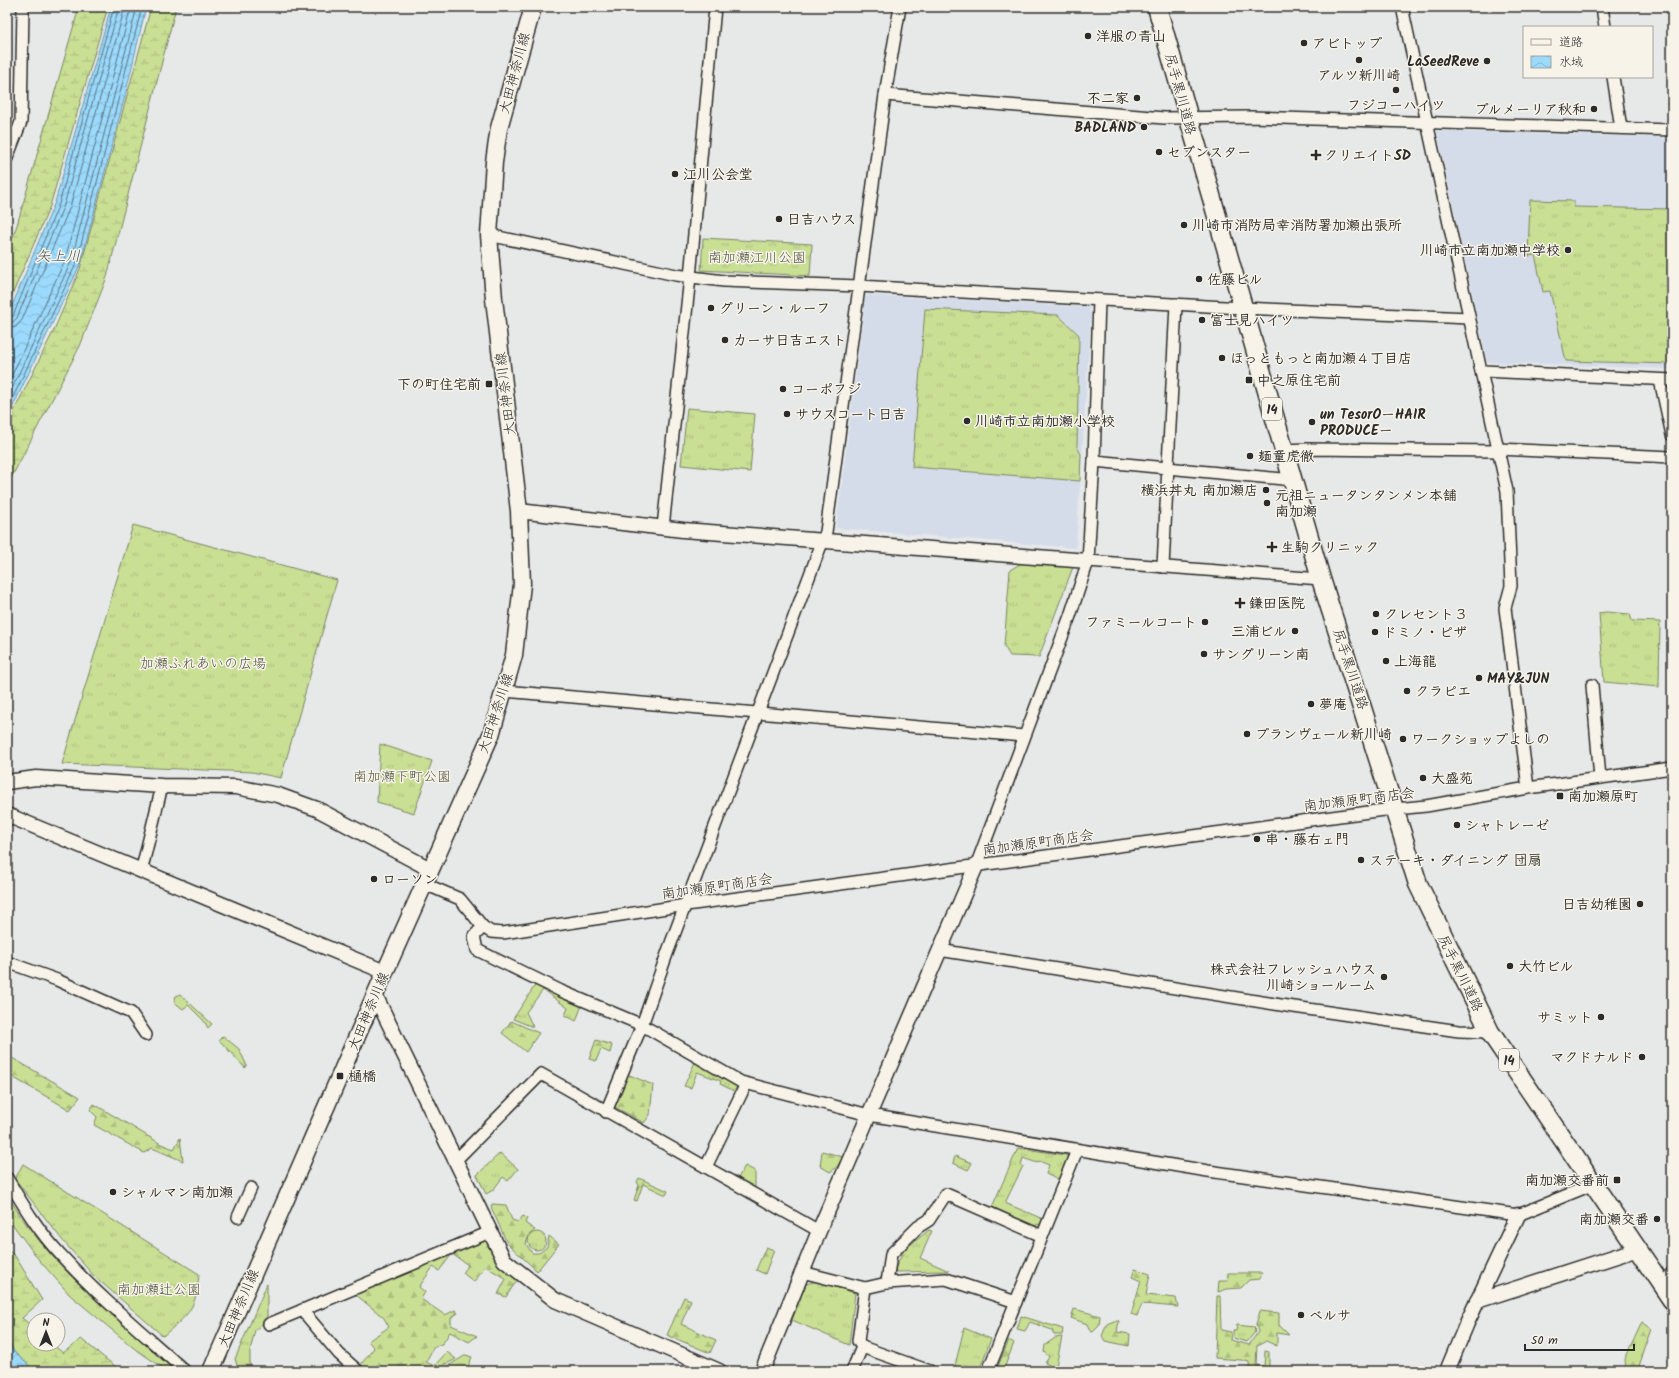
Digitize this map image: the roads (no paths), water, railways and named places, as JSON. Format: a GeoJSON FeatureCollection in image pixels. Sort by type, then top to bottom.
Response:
{"type":"FeatureCollection","features":[{"type":"Feature","properties":{"kind":"main road","name":"大田神奈川線"},"geometry":{"type":"LineString","coordinates":[[211,1371],[385,972],[491,735],[514,655],[522,584],[519,511],[494,299],[489,235],[499,128],[533,7]]}},
{"type":"Feature","properties":{"kind":"main road","name":"尻手黒川道路"},"geometry":{"type":"LineString","coordinates":[[1156,7],[1321,579],[1418,884],[1490,1032],[1638,1249],[1670,1288]]}},
{"type":"Feature","properties":{"kind":"street"},"geometry":{"type":"LineString","coordinates":[[7,158],[21,122],[23,7]]}},
{"type":"Feature","properties":{"kind":"street"},"geometry":{"type":"LineString","coordinates":[[663,527],[690,277],[716,7]]}},
{"type":"Feature","properties":{"kind":"street"},"geometry":{"type":"LineString","coordinates":[[606,1112],[642,1026],[826,532],[859,286],[900,7]]}},
{"type":"Feature","properties":{"kind":"street"},"geometry":{"type":"LineString","coordinates":[[1402,7],[1429,124],[1469,318],[1482,371],[1507,491],[1509,509],[1511,586],[1506,608],[1528,788]]}},
{"type":"Feature","properties":{"kind":"street"},"geometry":{"type":"LineString","coordinates":[[1602,7],[1605,26]]}},
{"type":"Feature","properties":{"kind":"street"},"geometry":{"type":"LineString","coordinates":[[1613,78],[1622,128]]}},
{"type":"Feature","properties":{"kind":"street"},"geometry":{"type":"LineString","coordinates":[[886,95],[1164,118],[1251,117],[1429,124],[1672,130]]}},
{"type":"Feature","properties":{"kind":"street"},"geometry":{"type":"LineString","coordinates":[[489,235],[690,277],[724,281],[859,286],[1242,308],[1469,318]]}},
{"type":"Feature","properties":{"kind":"street"},"geometry":{"type":"LineString","coordinates":[[762,1371],[819,1231],[976,866],[1070,616],[1088,561],[1094,461],[1099,300]]}},
{"type":"Feature","properties":{"kind":"street"},"geometry":{"type":"LineString","coordinates":[[1163,567],[1176,304]]}},
{"type":"Feature","properties":{"kind":"street"},"geometry":{"type":"LineString","coordinates":[[1482,371],[1672,380]]}},
{"type":"Feature","properties":{"kind":"street"},"geometry":{"type":"LineString","coordinates":[[1660,380],[1672,435]]}},
{"type":"Feature","properties":{"kind":"street"},"geometry":{"type":"LineString","coordinates":[[1283,450],[1498,450],[1672,457]]}},
{"type":"Feature","properties":{"kind":"street"},"geometry":{"type":"LineString","coordinates":[[1094,461],[1293,480]]}},
{"type":"Feature","properties":{"kind":"street"},"geometry":{"type":"LineString","coordinates":[[519,511],[663,527],[823,542],[1321,579]]}},
{"type":"Feature","properties":{"kind":"street"},"geometry":{"type":"LineString","coordinates":[[1592,685],[1600,778]]}},
{"type":"Feature","properties":{"kind":"street"},"geometry":{"type":"LineString","coordinates":[[504,691],[1024,736]]}},
{"type":"Feature","properties":{"kind":"street","name":"南加瀬原町商店会"},"geometry":{"type":"LineString","coordinates":[[483,927],[491,932],[503,933],[686,905],[1426,806],[1528,788],[1672,768]]}},
{"type":"Feature","properties":{"kind":"street"},"geometry":{"type":"LineString","coordinates":[[7,782],[36,778],[162,786],[236,787],[278,795],[317,809],[428,877],[460,899],[483,927],[474,936],[478,950],[561,991],[642,1026],[746,1084],[869,1115],[1208,1171],[1518,1215],[1594,1184]]}},
{"type":"Feature","properties":{"kind":"street"},"geometry":{"type":"LineString","coordinates":[[141,872],[162,786]]}},
{"type":"Feature","properties":{"kind":"street"},"geometry":{"type":"LineString","coordinates":[[7,815],[141,872],[385,972]]}},
{"type":"Feature","properties":{"kind":"street"},"geometry":{"type":"LineString","coordinates":[[940,950],[1295,1007],[1459,1030],[1490,1032]]}},
{"type":"Feature","properties":{"kind":"street"},"geometry":{"type":"LineString","coordinates":[[7,962],[57,980],[131,1013],[146,1035]]}},
{"type":"Feature","properties":{"kind":"street"},"geometry":{"type":"LineString","coordinates":[[375,995],[504,1260],[532,1284],[555,1300],[719,1371]]}},
{"type":"Feature","properties":{"kind":"street"},"geometry":{"type":"LineString","coordinates":[[456,1160],[540,1074],[819,1231]]}},
{"type":"Feature","properties":{"kind":"street"},"geometry":{"type":"LineString","coordinates":[[706,1167],[746,1084]]}},
{"type":"Feature","properties":{"kind":"street"},"geometry":{"type":"LineString","coordinates":[[988,1371],[1078,1150]]}},
{"type":"Feature","properties":{"kind":"street"},"geometry":{"type":"LineString","coordinates":[[7,1178],[31,1217],[60,1254],[90,1284],[185,1371]]}},
{"type":"Feature","properties":{"kind":"street"},"geometry":{"type":"LineString","coordinates":[[238,1216],[251,1188]]}},
{"type":"Feature","properties":{"kind":"street"},"geometry":{"type":"LineString","coordinates":[[887,1283],[891,1254],[918,1227],[929,1220],[946,1194],[1042,1236]]}},
{"type":"Feature","properties":{"kind":"street"},"geometry":{"type":"LineString","coordinates":[[1447,1371],[1477,1301],[1518,1215]]}},
{"type":"Feature","properties":{"kind":"street"},"geometry":{"type":"LineString","coordinates":[[270,1324],[490,1232]]}},
{"type":"Feature","properties":{"kind":"street"},"geometry":{"type":"LineString","coordinates":[[1477,1301],[1638,1249]]}},
{"type":"Feature","properties":{"kind":"street"},"geometry":{"type":"LineString","coordinates":[[802,1272],[865,1288],[887,1283],[946,1279],[1016,1302]]}},
{"type":"Feature","properties":{"kind":"street"},"geometry":{"type":"LineString","coordinates":[[865,1288],[858,1341],[862,1347],[930,1371]]}},
{"type":"Feature","properties":{"kind":"street"},"geometry":{"type":"LineString","coordinates":[[302,1310],[339,1354],[358,1371]]}},
{"type":"Feature","properties":{"kind":"street"},"geometry":{"type":"LineString","coordinates":[[852,1371],[862,1347]]}},
{"type":"Feature","properties":{"kind":"water","name":"矢上川"},"geometry":{"type":"Polygon","coordinates":[[[111,7],[146,7],[125,96],[80,265],[7,419],[7,318],[55,202],[111,7]]]}},
{"type":"Feature","properties":{"kind":"water"},"geometry":{"type":"Polygon","coordinates":[[[7,1336],[14,1352],[35,1371],[7,1371],[7,1336]]]}},
{"type":"Feature","properties":{"kind":"place","name":"洋服の青山"},"geometry":{"type":"Point","coordinates":[1088,36]}},
{"type":"Feature","properties":{"kind":"place","name":"アビトップ"},"geometry":{"type":"Point","coordinates":[1304,43]}},
{"type":"Feature","properties":{"kind":"place","name":"アルツ新川崎"},"geometry":{"type":"Point","coordinates":[1359,60]}},
{"type":"Feature","properties":{"kind":"place","name":"LaSeedReve"},"geometry":{"type":"Point","coordinates":[1487,61]}},
{"type":"Feature","properties":{"kind":"place","name":"フジコーハイツ"},"geometry":{"type":"Point","coordinates":[1396,90]}},
{"type":"Feature","properties":{"kind":"place","name":"不二家"},"geometry":{"type":"Point","coordinates":[1137,98]}},
{"type":"Feature","properties":{"kind":"place","name":"プルメーリア秋和"},"geometry":{"type":"Point","coordinates":[1594,109]}},
{"type":"Feature","properties":{"kind":"place","name":"BADLAND"},"geometry":{"type":"Point","coordinates":[1144,127]}},
{"type":"Feature","properties":{"kind":"place","name":"セブンスター"},"geometry":{"type":"Point","coordinates":[1159,152]}},
{"type":"Feature","properties":{"kind":"place","name":"クリエイトSD"},"geometry":{"type":"Point","coordinates":[1316,155]}},
{"type":"Feature","properties":{"kind":"place","name":"江川公会堂"},"geometry":{"type":"Point","coordinates":[675,174]}},
{"type":"Feature","properties":{"kind":"place","name":"日吉ハウス"},"geometry":{"type":"Point","coordinates":[779,219]}},
{"type":"Feature","properties":{"kind":"place","name":"川崎市消防局幸消防署加瀬出張所"},"geometry":{"type":"Point","coordinates":[1184,225]}},
{"type":"Feature","properties":{"kind":"place","name":"川崎市立南加瀬中学校"},"geometry":{"type":"Point","coordinates":[1568,250]}},
{"type":"Feature","properties":{"kind":"place","name":"佐藤ビル"},"geometry":{"type":"Point","coordinates":[1199,279]}},
{"type":"Feature","properties":{"kind":"place","name":"グリーン・ルーフ"},"geometry":{"type":"Point","coordinates":[711,308]}},
{"type":"Feature","properties":{"kind":"place","name":"富士見ハイツ"},"geometry":{"type":"Point","coordinates":[1202,320]}},
{"type":"Feature","properties":{"kind":"place","name":"カーサ日吉エスト"},"geometry":{"type":"Point","coordinates":[725,340]}},
{"type":"Feature","properties":{"kind":"place","name":"ほっともっと南加瀬４丁目店"},"geometry":{"type":"Point","coordinates":[1222,358]}},
{"type":"Feature","properties":{"kind":"place","name":"中之原住宅前"},"geometry":{"type":"Point","coordinates":[1249,380]}},
{"type":"Feature","properties":{"kind":"place","name":"下の町住宅前"},"geometry":{"type":"Point","coordinates":[489,384]}},
{"type":"Feature","properties":{"kind":"place","name":"コーポフジ"},"geometry":{"type":"Point","coordinates":[783,389]}},
{"type":"Feature","properties":{"kind":"place","name":"サウスコート日吉"},"geometry":{"type":"Point","coordinates":[787,414]}},
{"type":"Feature","properties":{"kind":"place","name":"川崎市立南加瀬小学校"},"geometry":{"type":"Point","coordinates":[967,421]}},
{"type":"Feature","properties":{"kind":"place","name":"un TesorOーHAIR PRODUCEー"},"geometry":{"type":"Point","coordinates":[1312,422]}},
{"type":"Feature","properties":{"kind":"place","name":"麺童虎徹"},"geometry":{"type":"Point","coordinates":[1250,456]}},
{"type":"Feature","properties":{"kind":"place","name":"横浜丼丸 南加瀬店"},"geometry":{"type":"Point","coordinates":[1266,490]}},
{"type":"Feature","properties":{"kind":"place","name":"元祖ニュータンタンメン本舗 南加瀬"},"geometry":{"type":"Point","coordinates":[1267,503]}},
{"type":"Feature","properties":{"kind":"place","name":"生駒クリニック"},"geometry":{"type":"Point","coordinates":[1272,547]}},
{"type":"Feature","properties":{"kind":"place","name":"鎌田医院"},"geometry":{"type":"Point","coordinates":[1240,603]}},
{"type":"Feature","properties":{"kind":"place","name":"クレセント３"},"geometry":{"type":"Point","coordinates":[1376,614]}},
{"type":"Feature","properties":{"kind":"place","name":"ファミールコート"},"geometry":{"type":"Point","coordinates":[1205,622]}},
{"type":"Feature","properties":{"kind":"place","name":"三浦ビル"},"geometry":{"type":"Point","coordinates":[1295,631]}},
{"type":"Feature","properties":{"kind":"place","name":"ドミノ・ピザ"},"geometry":{"type":"Point","coordinates":[1375,632]}},
{"type":"Feature","properties":{"kind":"place","name":"サングリーン南"},"geometry":{"type":"Point","coordinates":[1204,654]}},
{"type":"Feature","properties":{"kind":"place","name":"上海龍"},"geometry":{"type":"Point","coordinates":[1386,661]}},
{"type":"Feature","properties":{"kind":"place","name":"MAY&JUN"},"geometry":{"type":"Point","coordinates":[1479,678]}},
{"type":"Feature","properties":{"kind":"place","name":"クラピエ"},"geometry":{"type":"Point","coordinates":[1407,691]}},
{"type":"Feature","properties":{"kind":"place","name":"夢庵"},"geometry":{"type":"Point","coordinates":[1311,704]}},
{"type":"Feature","properties":{"kind":"place","name":"プランヴェール新川崎"},"geometry":{"type":"Point","coordinates":[1247,734]}},
{"type":"Feature","properties":{"kind":"place","name":"ワークショップよしの"},"geometry":{"type":"Point","coordinates":[1403,739]}},
{"type":"Feature","properties":{"kind":"place","name":"大盛苑"},"geometry":{"type":"Point","coordinates":[1423,778]}},
{"type":"Feature","properties":{"kind":"place","name":"南加瀬原町"},"geometry":{"type":"Point","coordinates":[1560,796]}},
{"type":"Feature","properties":{"kind":"place","name":"シャトレーゼ"},"geometry":{"type":"Point","coordinates":[1457,825]}},
{"type":"Feature","properties":{"kind":"place","name":"串・藤右ェ門"},"geometry":{"type":"Point","coordinates":[1257,839]}},
{"type":"Feature","properties":{"kind":"place","name":"ステーキ・ダイニング 団扇"},"geometry":{"type":"Point","coordinates":[1361,860]}},
{"type":"Feature","properties":{"kind":"place","name":"ローソン"},"geometry":{"type":"Point","coordinates":[374,879]}},
{"type":"Feature","properties":{"kind":"place","name":"日吉幼稚園"},"geometry":{"type":"Point","coordinates":[1640,904]}},
{"type":"Feature","properties":{"kind":"place","name":"大竹ビル"},"geometry":{"type":"Point","coordinates":[1510,966]}},
{"type":"Feature","properties":{"kind":"place","name":"株式会社フレッシュハウス 川崎ショールーム"},"geometry":{"type":"Point","coordinates":[1384,977]}},
{"type":"Feature","properties":{"kind":"place","name":"サミット"},"geometry":{"type":"Point","coordinates":[1601,1017]}},
{"type":"Feature","properties":{"kind":"place","name":"マクドナルド"},"geometry":{"type":"Point","coordinates":[1642,1057]}},
{"type":"Feature","properties":{"kind":"place","name":"樋橋"},"geometry":{"type":"Point","coordinates":[340,1076]}},
{"type":"Feature","properties":{"kind":"place","name":"南加瀬交番前"},"geometry":{"type":"Point","coordinates":[1617,1180]}},
{"type":"Feature","properties":{"kind":"place","name":"シャルマン南加瀬"},"geometry":{"type":"Point","coordinates":[113,1192]}},
{"type":"Feature","properties":{"kind":"place","name":"南加瀬交番"},"geometry":{"type":"Point","coordinates":[1657,1219]}},
{"type":"Feature","properties":{"kind":"place","name":"ベルサ"},"geometry":{"type":"Point","coordinates":[1301,1315]}},
{"type":"Feature","properties":{"kind":"park label","name":"南加瀬江川公園"},"geometry":{"type":"Point","coordinates":[757,257]}},
{"type":"Feature","properties":{"kind":"park label","name":"加瀬ふれあいの広場"},"geometry":{"type":"Point","coordinates":[203,663]}},
{"type":"Feature","properties":{"kind":"park label","name":"南加瀬下町公園"},"geometry":{"type":"Point","coordinates":[402,776]}},
{"type":"Feature","properties":{"kind":"park label","name":"南加瀬辻公園"},"geometry":{"type":"Point","coordinates":[159,1289]}}]}
